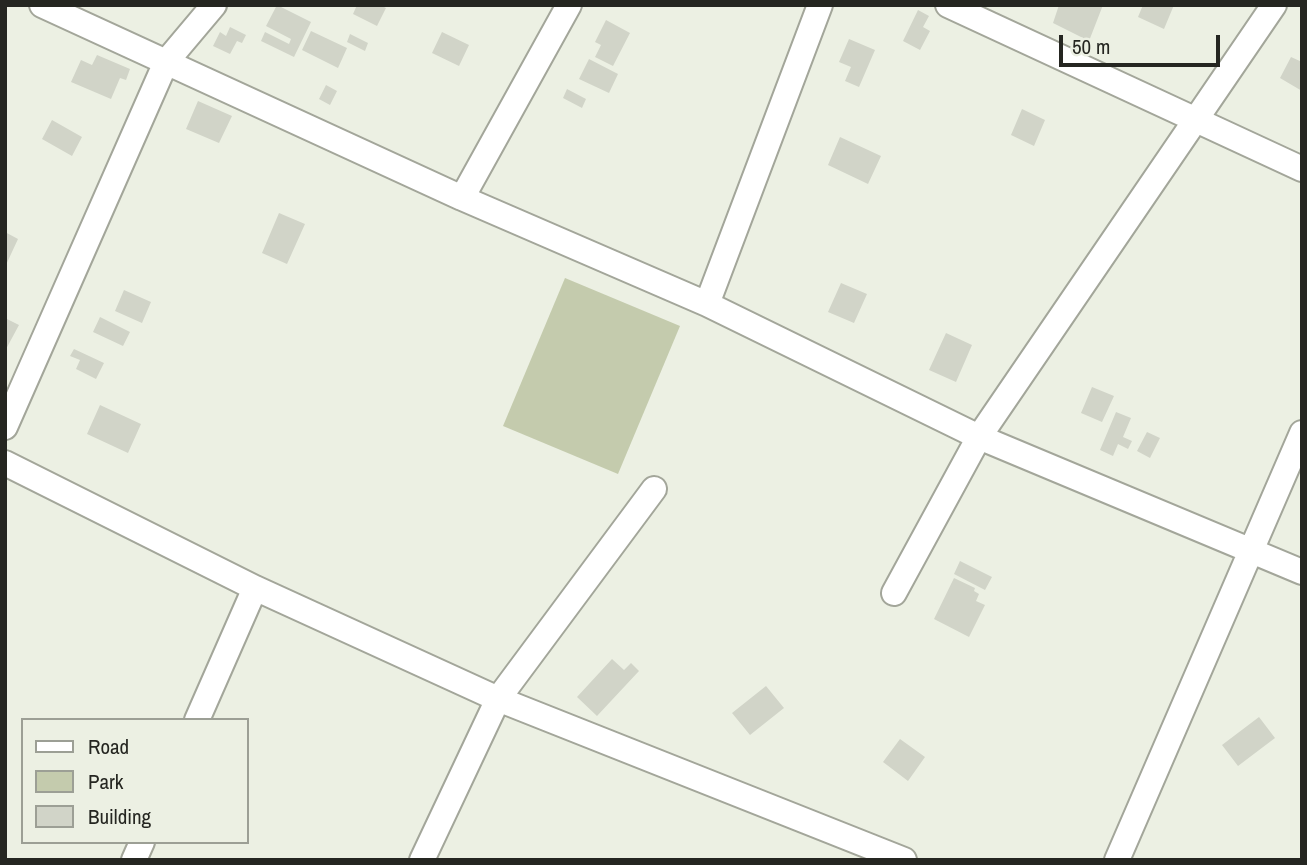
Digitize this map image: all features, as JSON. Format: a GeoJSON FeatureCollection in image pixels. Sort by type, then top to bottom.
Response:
{"type":"FeatureCollection","features":[{"type":"Feature","properties":{"kind":"street"},"geometry":{"type":"LineString","coordinates":[[42,5],[462,198],[707,304],[979,437],[1302,572]]}},
{"type":"Feature","properties":{"kind":"street"},"geometry":{"type":"LineString","coordinates":[[5,427],[166,62],[214,5]]}},
{"type":"Feature","properties":{"kind":"street"},"geometry":{"type":"LineString","coordinates":[[462,198],[569,5]]}},
{"type":"Feature","properties":{"kind":"street"},"geometry":{"type":"LineString","coordinates":[[707,304],[820,5]]}},
{"type":"Feature","properties":{"kind":"street"},"geometry":{"type":"LineString","coordinates":[[948,5],[1302,169]]}},
{"type":"Feature","properties":{"kind":"street"},"geometry":{"type":"LineString","coordinates":[[894,593],[979,437],[1273,5]]}},
{"type":"Feature","properties":{"kind":"street"},"geometry":{"type":"LineString","coordinates":[[1117,860],[1302,433]]}},
{"type":"Feature","properties":{"kind":"street"},"geometry":{"type":"LineString","coordinates":[[5,463],[256,588],[498,699],[904,860]]}},
{"type":"Feature","properties":{"kind":"street"},"geometry":{"type":"LineString","coordinates":[[422,860],[498,699],[654,489]]}},
{"type":"Feature","properties":{"kind":"street"},"geometry":{"type":"LineString","coordinates":[[198,718],[256,588]]}},
{"type":"Feature","properties":{"kind":"street"},"geometry":{"type":"LineString","coordinates":[[134,860],[141,844]]}},
{"type":"Feature","properties":{"kind":"green space"},"geometry":{"type":"Polygon","coordinates":[[[565,278],[680,326],[618,474],[503,426],[565,278]]]}},
{"type":"Feature","properties":{"kind":"building"},"geometry":{"type":"Polygon","coordinates":[[[277,5],[311,22],[294,57],[261,41],[265,32],[289,44],[291,39],[266,26],[277,5]]]}},
{"type":"Feature","properties":{"kind":"building"},"geometry":{"type":"Polygon","coordinates":[[[357,5],[380,5],[386,8],[377,26],[353,14],[357,5]]]}},
{"type":"Feature","properties":{"kind":"building"},"geometry":{"type":"Polygon","coordinates":[[[1059,5],[1103,5],[1089,41],[1053,23],[1059,5]]]}},
{"type":"Feature","properties":{"kind":"building"},"geometry":{"type":"Polygon","coordinates":[[[1143,5],[1174,5],[1164,29],[1138,17],[1143,5]]]}},
{"type":"Feature","properties":{"kind":"building"},"geometry":{"type":"Polygon","coordinates":[[[918,10],[929,16],[923,27],[930,31],[920,50],[903,41],[918,10]]]}},
{"type":"Feature","properties":{"kind":"building"},"geometry":{"type":"Polygon","coordinates":[[[606,20],[630,33],[613,66],[595,57],[601,45],[595,42],[606,20]]]}},
{"type":"Feature","properties":{"kind":"building"},"geometry":{"type":"Polygon","coordinates":[[[230,27],[246,35],[242,43],[237,41],[230,54],[213,46],[220,32],[226,36],[230,27]]]}},
{"type":"Feature","properties":{"kind":"building"},"geometry":{"type":"Polygon","coordinates":[[[311,31],[347,48],[338,68],[302,50],[311,31]]]}},
{"type":"Feature","properties":{"kind":"building"},"geometry":{"type":"Polygon","coordinates":[[[442,32],[469,45],[459,66],[432,53],[442,32]]]}},
{"type":"Feature","properties":{"kind":"building"},"geometry":{"type":"Polygon","coordinates":[[[350,34],[368,43],[365,51],[347,42],[350,34]]]}},
{"type":"Feature","properties":{"kind":"building"},"geometry":{"type":"Polygon","coordinates":[[[849,39],[875,50],[859,87],[845,81],[851,67],[839,62],[849,39]]]}},
{"type":"Feature","properties":{"kind":"building"},"geometry":{"type":"Polygon","coordinates":[[[97,55],[130,69],[126,80],[120,78],[111,99],[71,82],[81,60],[92,65],[97,55]]]}},
{"type":"Feature","properties":{"kind":"building"},"geometry":{"type":"Polygon","coordinates":[[[1291,57],[1302,62],[1302,91],[1280,78],[1291,57]]]}},
{"type":"Feature","properties":{"kind":"building"},"geometry":{"type":"Polygon","coordinates":[[[589,59],[618,74],[609,93],[579,79],[589,59]]]}},
{"type":"Feature","properties":{"kind":"building"},"geometry":{"type":"Polygon","coordinates":[[[326,85],[337,91],[330,105],[319,99],[326,85]]]}},
{"type":"Feature","properties":{"kind":"building"},"geometry":{"type":"Polygon","coordinates":[[[567,89],[586,99],[582,108],[563,98],[567,89]]]}},
{"type":"Feature","properties":{"kind":"building"},"geometry":{"type":"Polygon","coordinates":[[[198,101],[232,116],[219,143],[186,129],[198,101]]]}},
{"type":"Feature","properties":{"kind":"building"},"geometry":{"type":"Polygon","coordinates":[[[1022,109],[1045,120],[1034,146],[1011,135],[1022,109]]]}},
{"type":"Feature","properties":{"kind":"building"},"geometry":{"type":"Polygon","coordinates":[[[52,120],[82,137],[72,156],[42,139],[52,120]]]}},
{"type":"Feature","properties":{"kind":"building"},"geometry":{"type":"Polygon","coordinates":[[[840,137],[881,156],[868,184],[828,165],[840,137]]]}},
{"type":"Feature","properties":{"kind":"building"},"geometry":{"type":"Polygon","coordinates":[[[279,213],[305,224],[287,264],[262,253],[279,213]]]}},
{"type":"Feature","properties":{"kind":"building"},"geometry":{"type":"Polygon","coordinates":[[[5,232],[18,239],[5,267],[5,232]]]}},
{"type":"Feature","properties":{"kind":"building"},"geometry":{"type":"Polygon","coordinates":[[[841,283],[867,294],[854,323],[828,312],[841,283]]]}},
{"type":"Feature","properties":{"kind":"building"},"geometry":{"type":"Polygon","coordinates":[[[124,290],[151,302],[142,323],[115,311],[124,290]]]}},
{"type":"Feature","properties":{"kind":"building"},"geometry":{"type":"Polygon","coordinates":[[[100,317],[130,332],[123,346],[93,332],[100,317]]]}},
{"type":"Feature","properties":{"kind":"building"},"geometry":{"type":"Polygon","coordinates":[[[5,318],[19,325],[5,351],[5,318]]]}},
{"type":"Feature","properties":{"kind":"building"},"geometry":{"type":"Polygon","coordinates":[[[946,333],[972,345],[956,382],[929,370],[946,333]]]}},
{"type":"Feature","properties":{"kind":"building"},"geometry":{"type":"Polygon","coordinates":[[[74,349],[104,363],[96,379],[76,369],[80,360],[70,356],[74,349]]]}},
{"type":"Feature","properties":{"kind":"building"},"geometry":{"type":"Polygon","coordinates":[[[1092,387],[1114,396],[1102,422],[1081,413],[1092,387]]]}},
{"type":"Feature","properties":{"kind":"building"},"geometry":{"type":"Polygon","coordinates":[[[100,405],[141,424],[128,453],[87,434],[100,405]]]}},
{"type":"Feature","properties":{"kind":"building"},"geometry":{"type":"Polygon","coordinates":[[[1116,412],[1131,418],[1123,437],[1132,441],[1128,449],[1118,444],[1113,456],[1100,450],[1116,412]]]}},
{"type":"Feature","properties":{"kind":"building"},"geometry":{"type":"Polygon","coordinates":[[[1147,432],[1160,438],[1150,458],[1137,451],[1147,432]]]}},
{"type":"Feature","properties":{"kind":"building"},"geometry":{"type":"Polygon","coordinates":[[[960,561],[992,577],[985,590],[954,574],[960,561]]]}},
{"type":"Feature","properties":{"kind":"building"},"geometry":{"type":"Polygon","coordinates":[[[954,578],[975,588],[974,591],[979,594],[976,601],[985,605],[969,637],[934,619],[954,578]]]}},
{"type":"Feature","properties":{"kind":"building"},"geometry":{"type":"Polygon","coordinates":[[[612,659],[624,670],[631,663],[639,671],[597,716],[577,697],[612,659]]]}},
{"type":"Feature","properties":{"kind":"building"},"geometry":{"type":"Polygon","coordinates":[[[766,686],[784,708],[750,735],[732,713],[766,686]]]}},
{"type":"Feature","properties":{"kind":"building"},"geometry":{"type":"Polygon","coordinates":[[[1259,717],[1275,738],[1238,766],[1222,745],[1259,717]]]}},
{"type":"Feature","properties":{"kind":"building"},"geometry":{"type":"Polygon","coordinates":[[[900,739],[925,757],[908,781],[883,762],[900,739]]]}}]}
